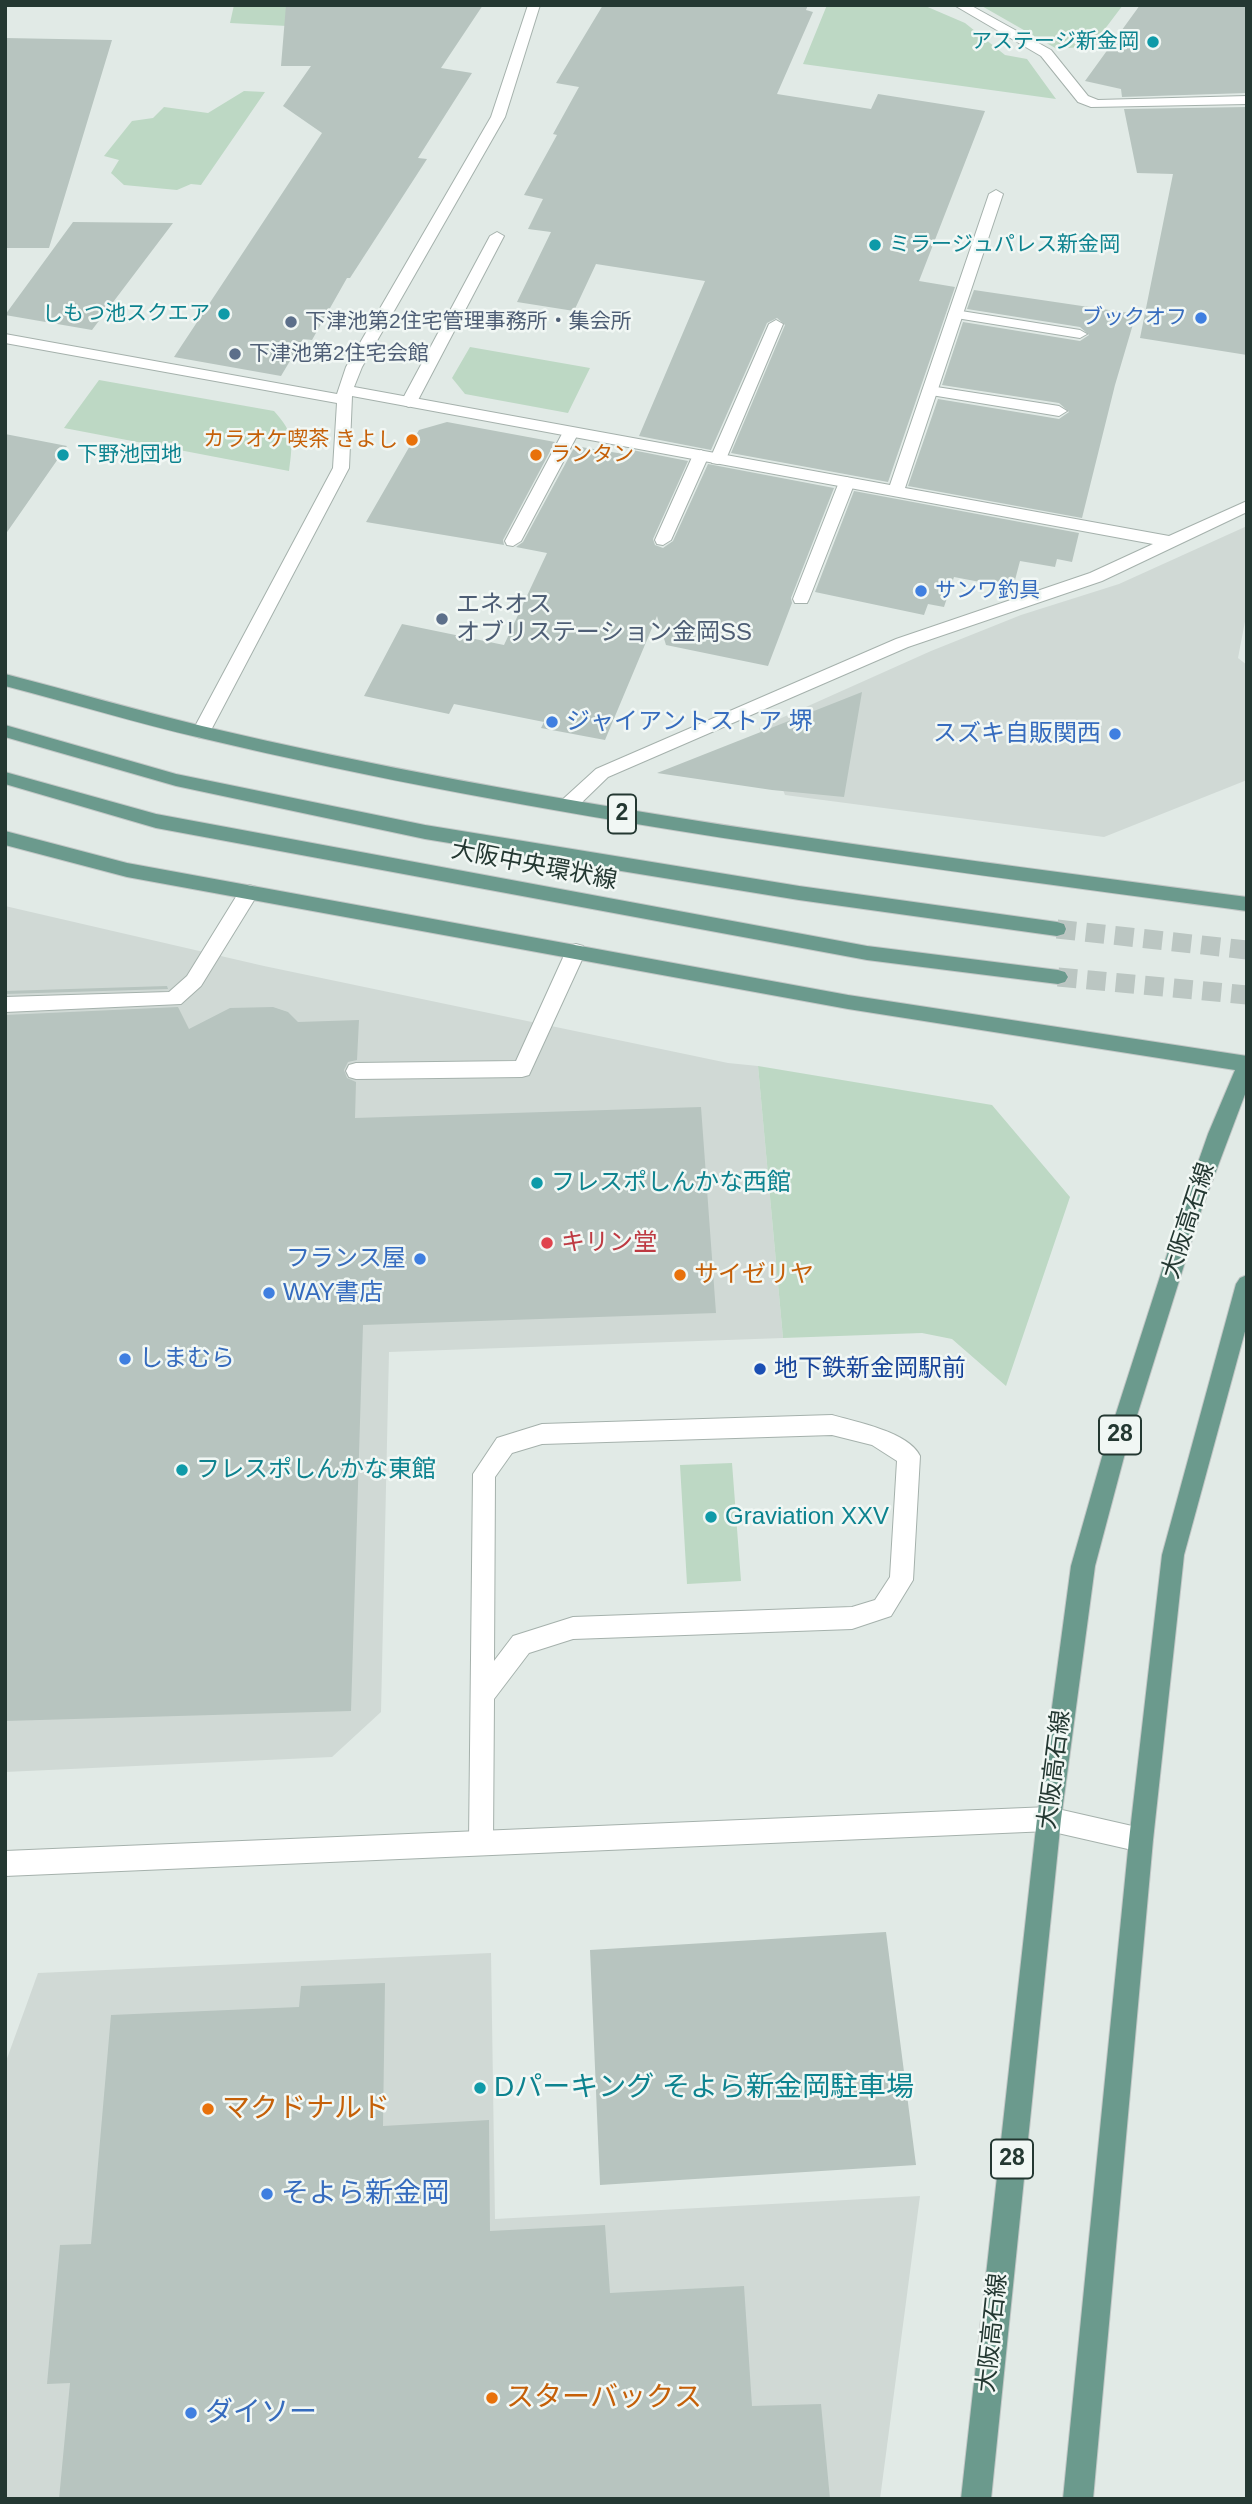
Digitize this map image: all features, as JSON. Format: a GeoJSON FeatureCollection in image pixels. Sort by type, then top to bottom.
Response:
{"type":"FeatureCollection","features":[{"type":"Feature","properties":{"kind":"main road","name":"2"},"geometry":{"type":"LineString","coordinates":[[5,680],[201,732],[376,769],[568,805],[907,859],[1247,904]]}},
{"type":"Feature","properties":{"kind":"main road","name":"大阪中央環状線"},"geometry":{"type":"LineString","coordinates":[[5,731],[176,780],[425,832],[799,893],[1057,929]]}},
{"type":"Feature","properties":{"kind":"main road","name":"大阪中央環状線"},"geometry":{"type":"LineString","coordinates":[[5,778],[170,823],[867,953],[1058,977]]}},
{"type":"Feature","properties":{"kind":"main road"},"geometry":{"type":"LineString","coordinates":[[5,838],[127,870],[848,1002],[1247,1064]]}},
{"type":"Feature","properties":{"kind":"main road","name":"大阪高石線"},"geometry":{"type":"LineString","coordinates":[[976,2499],[1049,1819],[1083,1566],[1113,1457],[1191,1211],[1218,1134],[1247,1064]]}},
{"type":"Feature","properties":{"kind":"main road"},"geometry":{"type":"LineString","coordinates":[[1079,2499],[1141,1840],[1173,1555],[1247,1284]]}},
{"type":"Feature","properties":{"kind":"street"},"geometry":{"type":"LineString","coordinates":[[201,732],[341,468],[344,395],[354,367],[498,117],[534,5]]}},
{"type":"Feature","properties":{"kind":"street"},"geometry":{"type":"LineString","coordinates":[[960,5],[1046,53],[1083,99],[1096,104],[1247,100]]}},
{"type":"Feature","properties":{"kind":"street"},"geometry":{"type":"LineString","coordinates":[[896,491],[996,194]]}},
{"type":"Feature","properties":{"kind":"street"},"geometry":{"type":"LineString","coordinates":[[409,402],[497,236]]}},
{"type":"Feature","properties":{"kind":"street"},"geometry":{"type":"LineString","coordinates":[[955,314],[1080,334]]}},
{"type":"Feature","properties":{"kind":"street"},"geometry":{"type":"LineString","coordinates":[[718,459],[776,324]]}},
{"type":"Feature","properties":{"kind":"street"},"geometry":{"type":"LineString","coordinates":[[5,338],[344,395],[409,402],[1172,542]]}},
{"type":"Feature","properties":{"kind":"street"},"geometry":{"type":"LineString","coordinates":[[930,391],[1059,411]]}},
{"type":"Feature","properties":{"kind":"street"},"geometry":{"type":"LineString","coordinates":[[513,541],[571,432]]}},
{"type":"Feature","properties":{"kind":"street"},"geometry":{"type":"LineString","coordinates":[[663,540],[701,455]]}},
{"type":"Feature","properties":{"kind":"street"},"geometry":{"type":"LineString","coordinates":[[801,599],[847,482]]}},
{"type":"Feature","properties":{"kind":"street"},"geometry":{"type":"LineString","coordinates":[[568,805],[601,772],[902,643],[1096,577],[1247,506]]}},
{"type":"Feature","properties":{"kind":"street"},"geometry":{"type":"LineString","coordinates":[[5,1005],[174,999],[194,981],[248,892]]}},
{"type":"Feature","properties":{"kind":"street"},"geometry":{"type":"LineString","coordinates":[[356,1071],[522,1069],[576,951]]}},
{"type":"Feature","properties":{"kind":"street"},"geometry":{"type":"LineString","coordinates":[[481,1842],[484,1474],[505,1445],[542,1434],[832,1425],[877,1437],[909,1456],[901,1580],[883,1608],[852,1618],[573,1628],[521,1644],[483,1695]]}},
{"type":"Feature","properties":{"kind":"street"},"geometry":{"type":"LineString","coordinates":[[5,1864],[1049,1819],[1141,1840]]}},
{"type":"Feature","properties":{"kind":"shaded area"},"geometry":{"type":"Polygon","coordinates":[[[1247,526],[1247,611],[1238,658],[1247,665],[1247,780],[1104,837],[785,795],[759,728],[931,651],[1021,615],[1119,584],[1247,526]]]}},
{"type":"Feature","properties":{"kind":"shaded area"},"geometry":{"type":"Polygon","coordinates":[[[5,906],[264,966],[728,1063],[758,1066],[783,1338],[389,1352],[381,1712],[332,1757],[5,1772],[5,906]]]}},
{"type":"Feature","properties":{"kind":"shaded area","name":"そよら新金岡"},"geometry":{"type":"Polygon","coordinates":[[[491,1953],[495,2219],[920,2196],[880,2499],[5,2499],[5,2064],[38,1973],[491,1953]]]}},
{"type":"Feature","properties":{"kind":"green space"},"geometry":{"type":"Polygon","coordinates":[[[234,5],[321,5],[306,27],[230,23],[234,5]]]}},
{"type":"Feature","properties":{"kind":"green space"},"geometry":{"type":"Polygon","coordinates":[[[827,5],[923,5],[965,23],[1005,55],[1027,59],[1056,99],[803,64],[827,5]]]}},
{"type":"Feature","properties":{"kind":"green space"},"geometry":{"type":"Polygon","coordinates":[[[980,5],[1123,5],[1092,46],[1057,49],[980,5]]]}},
{"type":"Feature","properties":{"kind":"green space"},"geometry":{"type":"Polygon","coordinates":[[[244,91],[265,92],[201,185],[191,184],[177,190],[124,185],[111,173],[119,160],[104,156],[132,121],[153,118],[164,107],[208,113],[244,91]]]}},
{"type":"Feature","properties":{"kind":"green space"},"geometry":{"type":"Polygon","coordinates":[[[470,347],[590,368],[568,413],[465,394],[452,378],[470,347]]]}},
{"type":"Feature","properties":{"kind":"green space"},"geometry":{"type":"Polygon","coordinates":[[[99,380],[274,411],[289,432],[289,471],[64,428],[99,380]]]}},
{"type":"Feature","properties":{"kind":"green space"},"geometry":{"type":"Polygon","coordinates":[[[758,1066],[992,1105],[1070,1197],[1006,1386],[952,1339],[922,1333],[783,1338],[758,1066]]]}},
{"type":"Feature","properties":{"kind":"green space"},"geometry":{"type":"Polygon","coordinates":[[[732,1463],[741,1581],[687,1584],[680,1465],[732,1463]]]}},
{"type":"Feature","properties":{"kind":"building"},"geometry":{"type":"Polygon","coordinates":[[[286,5],[483,5],[441,68],[472,73],[418,158],[427,159],[350,278],[347,278],[312,340],[303,339],[281,376],[174,357],[322,133],[283,106],[311,66],[281,66],[286,5]]]}},
{"type":"Feature","properties":{"kind":"building"},"geometry":{"type":"Polygon","coordinates":[[[603,5],[808,5],[806,10],[813,12],[777,94],[871,109],[878,94],[985,111],[919,281],[955,287],[888,482],[731,453],[785,325],[777,318],[767,323],[711,450],[639,436],[705,281],[596,264],[574,311],[517,302],[551,232],[528,229],[543,199],[524,195],[557,135],[553,134],[579,87],[556,83],[603,5]]]}},
{"type":"Feature","properties":{"kind":"building"},"geometry":{"type":"Polygon","coordinates":[[[1140,5],[1247,5],[1247,93],[1122,97],[1121,89],[1085,81],[1140,5]]]}},
{"type":"Feature","properties":{"kind":"building"},"geometry":{"type":"Polygon","coordinates":[[[5,38],[112,40],[49,248],[5,248],[5,38]]]}},
{"type":"Feature","properties":{"kind":"building"},"geometry":{"type":"Polygon","coordinates":[[[1247,107],[1247,355],[1140,338],[1173,174],[1137,173],[1124,109],[1247,107]]]}},
{"type":"Feature","properties":{"kind":"building"},"geometry":{"type":"Polygon","coordinates":[[[73,222],[173,223],[92,330],[5,315],[73,222]]]}},
{"type":"Feature","properties":{"kind":"building"},"geometry":{"type":"Polygon","coordinates":[[[974,290],[1136,314],[1115,385],[1082,518],[908,486],[938,399],[1059,419],[1069,412],[1059,403],[942,385],[963,322],[1080,341],[1089,335],[1080,327],[967,309],[974,290]]]}},
{"type":"Feature","properties":{"kind":"building"},"geometry":{"type":"Polygon","coordinates":[[[447,422],[555,442],[503,540],[504,545],[366,522],[419,430],[447,422]]]}},
{"type":"Feature","properties":{"kind":"building"},"geometry":{"type":"Polygon","coordinates":[[[5,434],[67,446],[5,535],[5,434]]]}},
{"type":"Feature","properties":{"kind":"building"},"geometry":{"type":"Polygon","coordinates":[[[575,446],[630,455],[632,450],[688,461],[653,539],[655,545],[663,548],[673,541],[708,464],[834,488],[768,666],[666,645],[657,616],[605,740],[541,728],[544,722],[454,704],[449,714],[364,696],[402,624],[504,645],[547,553],[516,547],[523,542],[575,446]]]}},
{"type":"Feature","properties":{"kind":"building"},"geometry":{"type":"Polygon","coordinates":[[[854,491],[1079,533],[1072,562],[1057,559],[1055,567],[1020,561],[1015,580],[1003,578],[1001,586],[954,577],[944,607],[928,604],[924,615],[815,592],[854,491]]]}},
{"type":"Feature","properties":{"kind":"building"},"geometry":{"type":"Polygon","coordinates":[[[862,692],[844,797],[772,790],[657,773],[862,692]]]}},
{"type":"Feature","properties":{"kind":"building"},"geometry":{"type":"Polygon","coordinates":[[[167,986],[168,989],[5,994],[5,991],[167,986]]]}},
{"type":"Feature","properties":{"kind":"building"},"geometry":{"type":"Polygon","coordinates":[[[178,1007],[189,1029],[230,1008],[273,1007],[288,1012],[298,1022],[359,1020],[357,1060],[348,1062],[344,1070],[347,1078],[356,1082],[355,1118],[701,1107],[716,1313],[363,1325],[351,1711],[5,1721],[5,1015],[178,1007]]]}},
{"type":"Feature","properties":{"kind":"building"},"geometry":{"type":"Polygon","coordinates":[[[886,1932],[916,2165],[600,2185],[590,1950],[886,1932]]]}},
{"type":"Feature","properties":{"kind":"building","name":"そよら新金岡"},"geometry":{"type":"Polygon","coordinates":[[[385,1983],[383,2126],[489,2120],[490,2231],[605,2225],[610,2293],[744,2286],[752,2406],[821,2404],[830,2499],[59,2499],[70,2383],[47,2384],[60,2245],[91,2244],[111,2015],[299,2007],[301,1986],[385,1983]]]}},
{"type":"Feature","properties":{"kind":"tunnel"},"geometry":{"type":"LineString","coordinates":[[1057,929],[1247,950]]}},
{"type":"Feature","properties":{"kind":"tunnel"},"geometry":{"type":"LineString","coordinates":[[1058,977],[1247,995]]}},
{"type":"Feature","properties":{"kind":"place","name":"アステージ新金岡"},"geometry":{"type":"Point","coordinates":[1153,42]}},
{"type":"Feature","properties":{"kind":"place","name":"ミラージュパレス新金岡"},"geometry":{"type":"Point","coordinates":[875,245]}},
{"type":"Feature","properties":{"kind":"place","name":"しもつ池スクエア"},"geometry":{"type":"Point","coordinates":[224,314]}},
{"type":"Feature","properties":{"kind":"place","name":"ブックオフ"},"geometry":{"type":"Point","coordinates":[1201,318]}},
{"type":"Feature","properties":{"kind":"place","name":"下津池第2住宅管理事務所・集会所"},"geometry":{"type":"Point","coordinates":[291,322]}},
{"type":"Feature","properties":{"kind":"place","name":"下津池第2住宅会館"},"geometry":{"type":"Point","coordinates":[235,354]}},
{"type":"Feature","properties":{"kind":"place","name":"カラオケ喫茶 きよし"},"geometry":{"type":"Point","coordinates":[412,440]}},
{"type":"Feature","properties":{"kind":"place","name":"下野池団地"},"geometry":{"type":"Point","coordinates":[63,455]}},
{"type":"Feature","properties":{"kind":"place","name":"ランタン"},"geometry":{"type":"Point","coordinates":[536,455]}},
{"type":"Feature","properties":{"kind":"place","name":"サンワ釣具"},"geometry":{"type":"Point","coordinates":[921,591]}},
{"type":"Feature","properties":{"kind":"place","name":"エネオス オブリステーション金岡SS"},"geometry":{"type":"Point","coordinates":[442,619]}},
{"type":"Feature","properties":{"kind":"place","name":"ジャイアントストア 堺"},"geometry":{"type":"Point","coordinates":[552,722]}},
{"type":"Feature","properties":{"kind":"place","name":"スズキ自販関西"},"geometry":{"type":"Point","coordinates":[1115,734]}},
{"type":"Feature","properties":{"kind":"place","name":"フレスポしんかな西館"},"geometry":{"type":"Point","coordinates":[537,1183]}},
{"type":"Feature","properties":{"kind":"place","name":"キリン堂"},"geometry":{"type":"Point","coordinates":[547,1243]}},
{"type":"Feature","properties":{"kind":"place","name":"フランス屋"},"geometry":{"type":"Point","coordinates":[420,1259]}},
{"type":"Feature","properties":{"kind":"place","name":"サイゼリヤ"},"geometry":{"type":"Point","coordinates":[680,1275]}},
{"type":"Feature","properties":{"kind":"place","name":"WAY書店"},"geometry":{"type":"Point","coordinates":[269,1293]}},
{"type":"Feature","properties":{"kind":"place","name":"しまむら"},"geometry":{"type":"Point","coordinates":[125,1359]}},
{"type":"Feature","properties":{"kind":"place","name":"地下鉄新金岡駅前"},"geometry":{"type":"Point","coordinates":[760,1369]}},
{"type":"Feature","properties":{"kind":"place","name":"フレスポしんかな東館"},"geometry":{"type":"Point","coordinates":[182,1470]}},
{"type":"Feature","properties":{"kind":"place","name":"Graviation XXV"},"geometry":{"type":"Point","coordinates":[711,1517]}},
{"type":"Feature","properties":{"kind":"place","name":"Dパーキング そよら新金岡駐車場"},"geometry":{"type":"Point","coordinates":[480,2088]}},
{"type":"Feature","properties":{"kind":"place","name":"マクドナルド"},"geometry":{"type":"Point","coordinates":[208,2109]}},
{"type":"Feature","properties":{"kind":"place","name":"そよら新金岡"},"geometry":{"type":"Point","coordinates":[267,2194]}},
{"type":"Feature","properties":{"kind":"place","name":"スターバックス"},"geometry":{"type":"Point","coordinates":[492,2398]}},
{"type":"Feature","properties":{"kind":"place","name":"ダイソー"},"geometry":{"type":"Point","coordinates":[191,2413]}}]}
